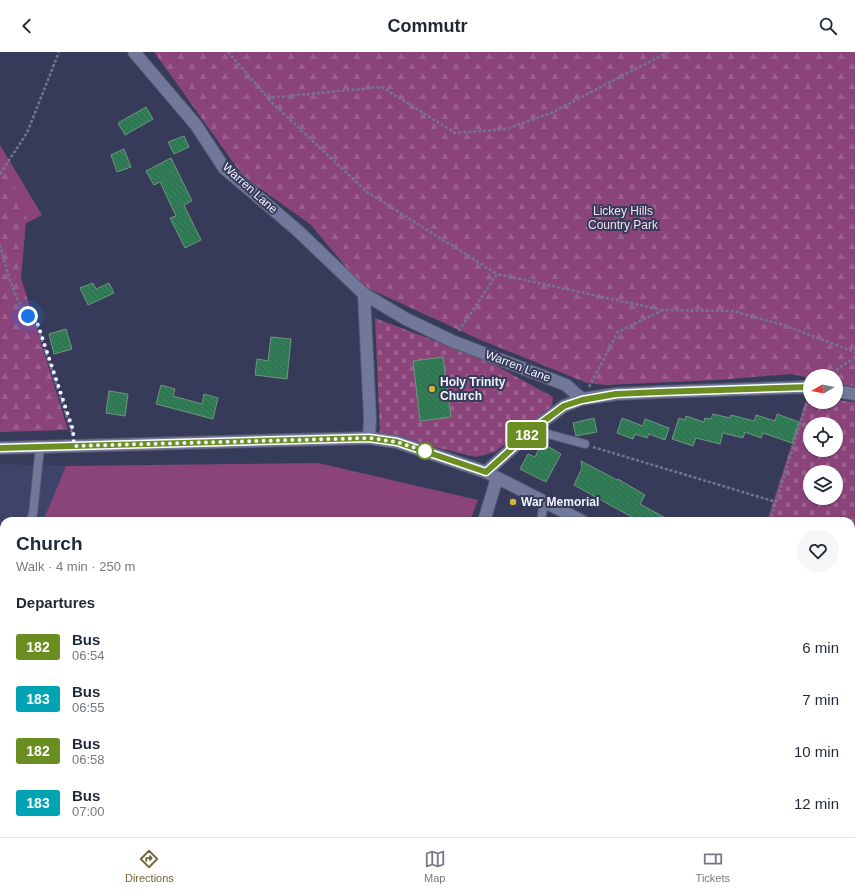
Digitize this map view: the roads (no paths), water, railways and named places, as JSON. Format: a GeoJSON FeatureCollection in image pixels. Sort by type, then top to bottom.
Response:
{"type":"FeatureCollection","features":[{"type":"Feature","properties":{"kind":"street","name":"Warren Lane"},"geometry":{"type":"LineString","coordinates":[[134,52],[196,124],[224,168],[297,230],[364,294],[406,319],[452,341],[566,384],[582,400]]}},
{"type":"Feature","properties":{"kind":"street"},"geometry":{"type":"LineString","coordinates":[[364,294],[370,418],[369,438]]}},
{"type":"Feature","properties":{"kind":"street"},"geometry":{"type":"LineString","coordinates":[[486,472],[533,430],[564,406],[582,400],[616,394],[803,387]]}},
{"type":"Feature","properties":{"kind":"street"},"geometry":{"type":"LineString","coordinates":[[843,392],[855,394]]}},
{"type":"Feature","properties":{"kind":"street"},"geometry":{"type":"LineString","coordinates":[[0,448],[369,438],[397,442],[486,472],[574,517]]}},
{"type":"Feature","properties":{"kind":"street"},"geometry":{"type":"LineString","coordinates":[[485,517],[497,478]]}},
{"type":"Feature","properties":{"kind":"lane"},"geometry":{"type":"LineString","coordinates":[[533,430],[585,444]]}},
{"type":"Feature","properties":{"kind":"lane"},"geometry":{"type":"LineString","coordinates":[[32,517],[40,447]]}},
{"type":"Feature","properties":{"kind":"lane"},"geometry":{"type":"LineString","coordinates":[[542,517],[544,502]]}},
{"type":"Feature","properties":{"kind":"place","name":"Holy Trinity Church"},"geometry":{"type":"Point","coordinates":[432,389]}},
{"type":"Feature","properties":{"kind":"place","name":"War Memorial"},"geometry":{"type":"Point","coordinates":[513,502]}},
{"type":"Feature","properties":{"kind":"park label","name":"Lickey Hills Country Park"},"geometry":{"type":"Point","coordinates":[623,218]}}]}
